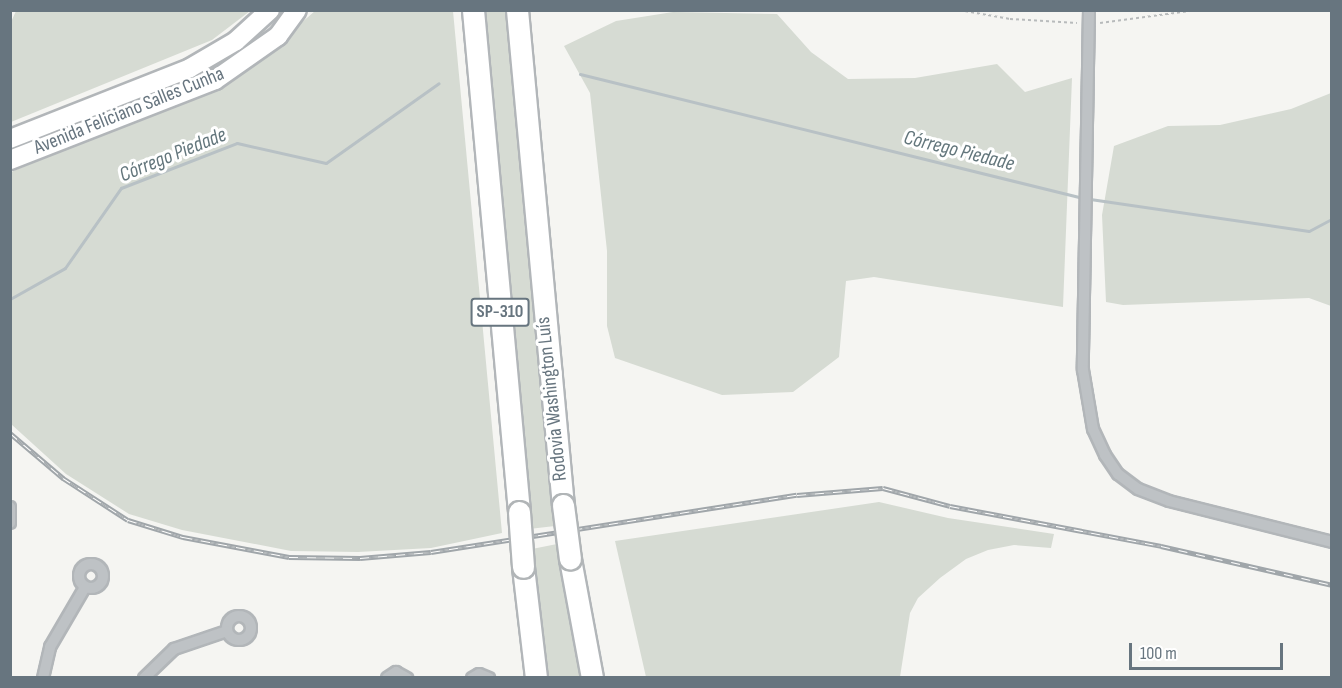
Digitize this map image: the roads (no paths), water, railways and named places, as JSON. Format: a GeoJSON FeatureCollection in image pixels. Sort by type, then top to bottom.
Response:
{"type":"FeatureCollection","features":[{"type":"Feature","properties":{"kind":"highway","name":"SP-310"},"geometry":{"type":"LineString","coordinates":[[472,10],[523,567],[536,678]]}},
{"type":"Feature","properties":{"kind":"highway","name":"Rodovia Washington Luís"},"geometry":{"type":"LineString","coordinates":[[517,10],[563,505],[570,559],[592,678]]}},
{"type":"Feature","properties":{"kind":"main road","name":"Avenida Feliciano Salles Cunha"},"geometry":{"type":"LineString","coordinates":[[10,140],[190,68],[236,41],[270,10]]}},
{"type":"Feature","properties":{"kind":"main road","name":"Avenida Feliciano Salles Cunha"},"geometry":{"type":"LineString","coordinates":[[10,160],[215,80],[278,36],[297,10]]}},
{"type":"Feature","properties":{"kind":"street"},"geometry":{"type":"LineString","coordinates":[[1089,10],[1086,182],[1083,218],[1083,370],[1086,400],[1093,429],[1118,474],[1138,489],[1169,501],[1332,542]]}},
{"type":"Feature","properties":{"kind":"street"},"geometry":{"type":"LineString","coordinates":[[10,507],[10,523]]}},
{"type":"Feature","properties":{"kind":"street"},"geometry":{"type":"LineString","coordinates":[[43,678],[50,647],[85,587]]}},
{"type":"Feature","properties":{"kind":"street"},"geometry":{"type":"LineString","coordinates":[[144,678],[174,649],[227,631]]}},
{"type":"Feature","properties":{"kind":"street"},"geometry":{"type":"LineString","coordinates":[[387,678],[396,672],[407,678]]}},
{"type":"Feature","properties":{"kind":"street"},"geometry":{"type":"LineString","coordinates":[[472,678],[483,674],[489,678]]}},
{"type":"Feature","properties":{"kind":"waterway","name":"Córrego Piedade"},"geometry":{"type":"LineString","coordinates":[[580,74],[1083,198]]}},
{"type":"Feature","properties":{"kind":"waterway","name":"Córrego Piedade"},"geometry":{"type":"LineString","coordinates":[[10,299],[65,268],[121,188],[237,143],[326,163],[439,83]]}},
{"type":"Feature","properties":{"kind":"waterway","name":"Córrego Piedade"},"geometry":{"type":"LineString","coordinates":[[1090,199],[1309,231],[1332,219]]}},
{"type":"Feature","properties":{"kind":"railway"},"geometry":{"type":"LineString","coordinates":[[10,433],[63,478],[128,520],[183,537],[289,557],[360,558],[431,552],[797,495],[883,488],[950,506],[1161,546],[1332,585]]}}]}
